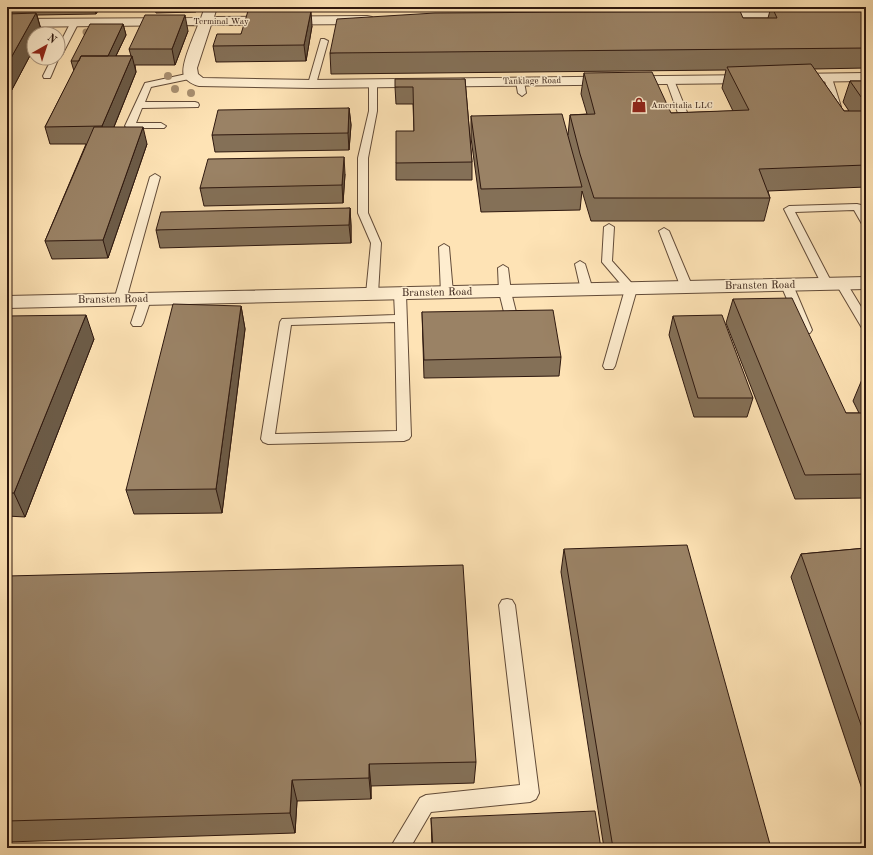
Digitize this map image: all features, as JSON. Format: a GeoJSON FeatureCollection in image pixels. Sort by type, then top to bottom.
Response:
{"type":"FeatureCollection","features":[{"type":"Feature","properties":{"kind":"street"},"geometry":{"type":"LineString","coordinates":[[195,79],[190,68],[211,7]]}},
{"type":"Feature","properties":{"kind":"street"},"geometry":{"type":"LineString","coordinates":[[700,16],[811,15]]}},
{"type":"Feature","properties":{"kind":"street","name":"Terminal Way"},"geometry":{"type":"LineString","coordinates":[[7,23],[379,20]]}},
{"type":"Feature","properties":{"kind":"street"},"geometry":{"type":"LineString","coordinates":[[780,78],[866,77]]}},
{"type":"Feature","properties":{"kind":"street","name":"Tanklage Road"},"geometry":{"type":"LineString","coordinates":[[195,79],[216,83],[373,83],[521,87],[670,80],[765,78]]}},
{"type":"Feature","properties":{"kind":"street","name":"Bransten Road"},"geometry":{"type":"LineString","coordinates":[[7,302],[835,285],[866,283]]}},
{"type":"Feature","properties":{"kind":"lane"},"geometry":{"type":"LineString","coordinates":[[66,39],[75,22]]}},
{"type":"Feature","properties":{"kind":"lane"},"geometry":{"type":"LineString","coordinates":[[312,84],[324,41]]}},
{"type":"Feature","properties":{"kind":"lane"},"geometry":{"type":"LineString","coordinates":[[47,76],[52,66]]}},
{"type":"Feature","properties":{"kind":"lane"},"geometry":{"type":"LineString","coordinates":[[828,78],[837,107]]}},
{"type":"Feature","properties":{"kind":"lane"},"geometry":{"type":"LineString","coordinates":[[161,126],[130,126],[148,85],[195,79]]}},
{"type":"Feature","properties":{"kind":"lane"},"geometry":{"type":"LineString","coordinates":[[670,80],[688,126]]}},
{"type":"Feature","properties":{"kind":"lane"},"geometry":{"type":"LineString","coordinates":[[372,294],[376,243],[363,213],[364,158],[373,111],[373,83]]}},
{"type":"Feature","properties":{"kind":"lane"},"geometry":{"type":"LineString","coordinates":[[139,106],[195,105]]}},
{"type":"Feature","properties":{"kind":"lane"},"geometry":{"type":"LineString","coordinates":[[120,300],[155,177]]}},
{"type":"Feature","properties":{"kind":"lane"},"geometry":{"type":"LineString","coordinates":[[866,222],[857,207],[788,209],[835,285],[866,325]]}},
{"type":"Feature","properties":{"kind":"lane"},"geometry":{"type":"LineString","coordinates":[[609,227],[607,262],[631,289],[609,366]]}},
{"type":"Feature","properties":{"kind":"lane"},"geometry":{"type":"LineString","coordinates":[[664,232],[687,288]]}},
{"type":"Feature","properties":{"kind":"lane"},"geometry":{"type":"LineString","coordinates":[[444,247],[447,293]]}},
{"type":"Feature","properties":{"kind":"lane"},"geometry":{"type":"LineString","coordinates":[[580,264],[586,290]]}},
{"type":"Feature","properties":{"kind":"lane"},"geometry":{"type":"LineString","coordinates":[[503,268],[505,292],[511,316]]}},
{"type":"Feature","properties":{"kind":"lane"},"geometry":{"type":"LineString","coordinates":[[787,286],[811,342]]}},
{"type":"Feature","properties":{"kind":"lane"},"geometry":{"type":"LineString","coordinates":[[400,294],[401,318],[404,436],[268,439],[286,322],[401,318]]}},
{"type":"Feature","properties":{"kind":"lane"},"geometry":{"type":"LineString","coordinates":[[137,323],[145,299]]}},
{"type":"Feature","properties":{"kind":"lane"},"geometry":{"type":"LineString","coordinates":[[399,848],[426,804],[530,793],[507,605]]}},
{"type":"Feature","properties":{"kind":"building"},"geometry":{"type":"Polygon","coordinates":[[[772,7],[854,7],[856,10],[866,10],[866,48],[330,53],[337,19],[435,13],[740,11],[743,18],[777,18],[772,7]]]}},
{"type":"Feature","properties":{"kind":"building"},"geometry":{"type":"Polygon","coordinates":[[[248,11],[311,11],[304,45],[213,46],[217,34],[241,34],[248,11]]]}},
{"type":"Feature","properties":{"kind":"building"},"geometry":{"type":"Polygon","coordinates":[[[36,13],[29,26],[26,26],[26,31],[7,65],[7,14],[36,13]]]}},
{"type":"Feature","properties":{"kind":"building"},"geometry":{"type":"Polygon","coordinates":[[[145,15],[185,15],[172,49],[129,49],[145,15]]]}},
{"type":"Feature","properties":{"kind":"building"},"geometry":{"type":"Polygon","coordinates":[[[90,24],[123,24],[108,56],[81,56],[79,61],[71,61],[90,24]]]}},
{"type":"Feature","properties":{"kind":"building"},"geometry":{"type":"Polygon","coordinates":[[[81,56],[132,56],[102,126],[45,127],[81,56]]]}},
{"type":"Feature","properties":{"kind":"building"},"geometry":{"type":"Polygon","coordinates":[[[811,64],[844,111],[866,111],[866,165],[759,169],[770,198],[594,198],[580,154],[570,115],[595,114],[584,73],[652,72],[671,113],[749,110],[727,67],[811,64]]]}},
{"type":"Feature","properties":{"kind":"building"},"geometry":{"type":"Polygon","coordinates":[[[395,79],[465,79],[472,162],[396,163],[396,131],[414,131],[413,87],[395,87],[395,79]]]}},
{"type":"Feature","properties":{"kind":"building"},"geometry":{"type":"Polygon","coordinates":[[[850,81],[866,81],[866,104],[850,81]]]}},
{"type":"Feature","properties":{"kind":"building"},"geometry":{"type":"Polygon","coordinates":[[[349,108],[348,133],[212,135],[218,110],[349,108]]]}},
{"type":"Feature","properties":{"kind":"building"},"geometry":{"type":"Polygon","coordinates":[[[562,114],[582,187],[481,189],[471,116],[562,114]]]}},
{"type":"Feature","properties":{"kind":"building"},"geometry":{"type":"Polygon","coordinates":[[[94,127],[143,127],[103,240],[45,241],[94,127]]]}},
{"type":"Feature","properties":{"kind":"building"},"geometry":{"type":"Polygon","coordinates":[[[344,157],[342,185],[200,188],[208,159],[344,157]]]}},
{"type":"Feature","properties":{"kind":"building"},"geometry":{"type":"Polygon","coordinates":[[[350,208],[349,225],[156,230],[161,212],[350,208]]]}},
{"type":"Feature","properties":{"kind":"building"},"geometry":{"type":"Polygon","coordinates":[[[792,298],[846,413],[866,413],[866,474],[805,475],[733,299],[792,298]]]}},
{"type":"Feature","properties":{"kind":"building"},"geometry":{"type":"Polygon","coordinates":[[[173,304],[241,306],[216,489],[126,490],[173,304]]]}},
{"type":"Feature","properties":{"kind":"building"},"geometry":{"type":"Polygon","coordinates":[[[553,310],[561,357],[424,360],[422,312],[553,310]]]}},
{"type":"Feature","properties":{"kind":"building"},"geometry":{"type":"Polygon","coordinates":[[[86,315],[14,493],[7,493],[7,316],[86,315]]]}},
{"type":"Feature","properties":{"kind":"building"},"geometry":{"type":"Polygon","coordinates":[[[722,315],[753,398],[698,398],[673,316],[722,315]]]}},
{"type":"Feature","properties":{"kind":"building"},"geometry":{"type":"Polygon","coordinates":[[[687,545],[771,848],[613,848],[564,549],[687,545]]]}},
{"type":"Feature","properties":{"kind":"building"},"geometry":{"type":"Polygon","coordinates":[[[866,548],[866,739],[801,554],[866,548]]]}},
{"type":"Feature","properties":{"kind":"building"},"geometry":{"type":"Polygon","coordinates":[[[463,565],[476,762],[369,764],[369,778],[292,780],[290,813],[7,821],[7,576],[463,565]]]}},
{"type":"Feature","properties":{"kind":"building"},"geometry":{"type":"Polygon","coordinates":[[[595,811],[601,848],[433,848],[431,818],[595,811]]]}},
{"type":"Feature","properties":{"kind":"place","name":"Ameritalia LLC"},"geometry":{"type":"Point","coordinates":[639,105]}}]}
